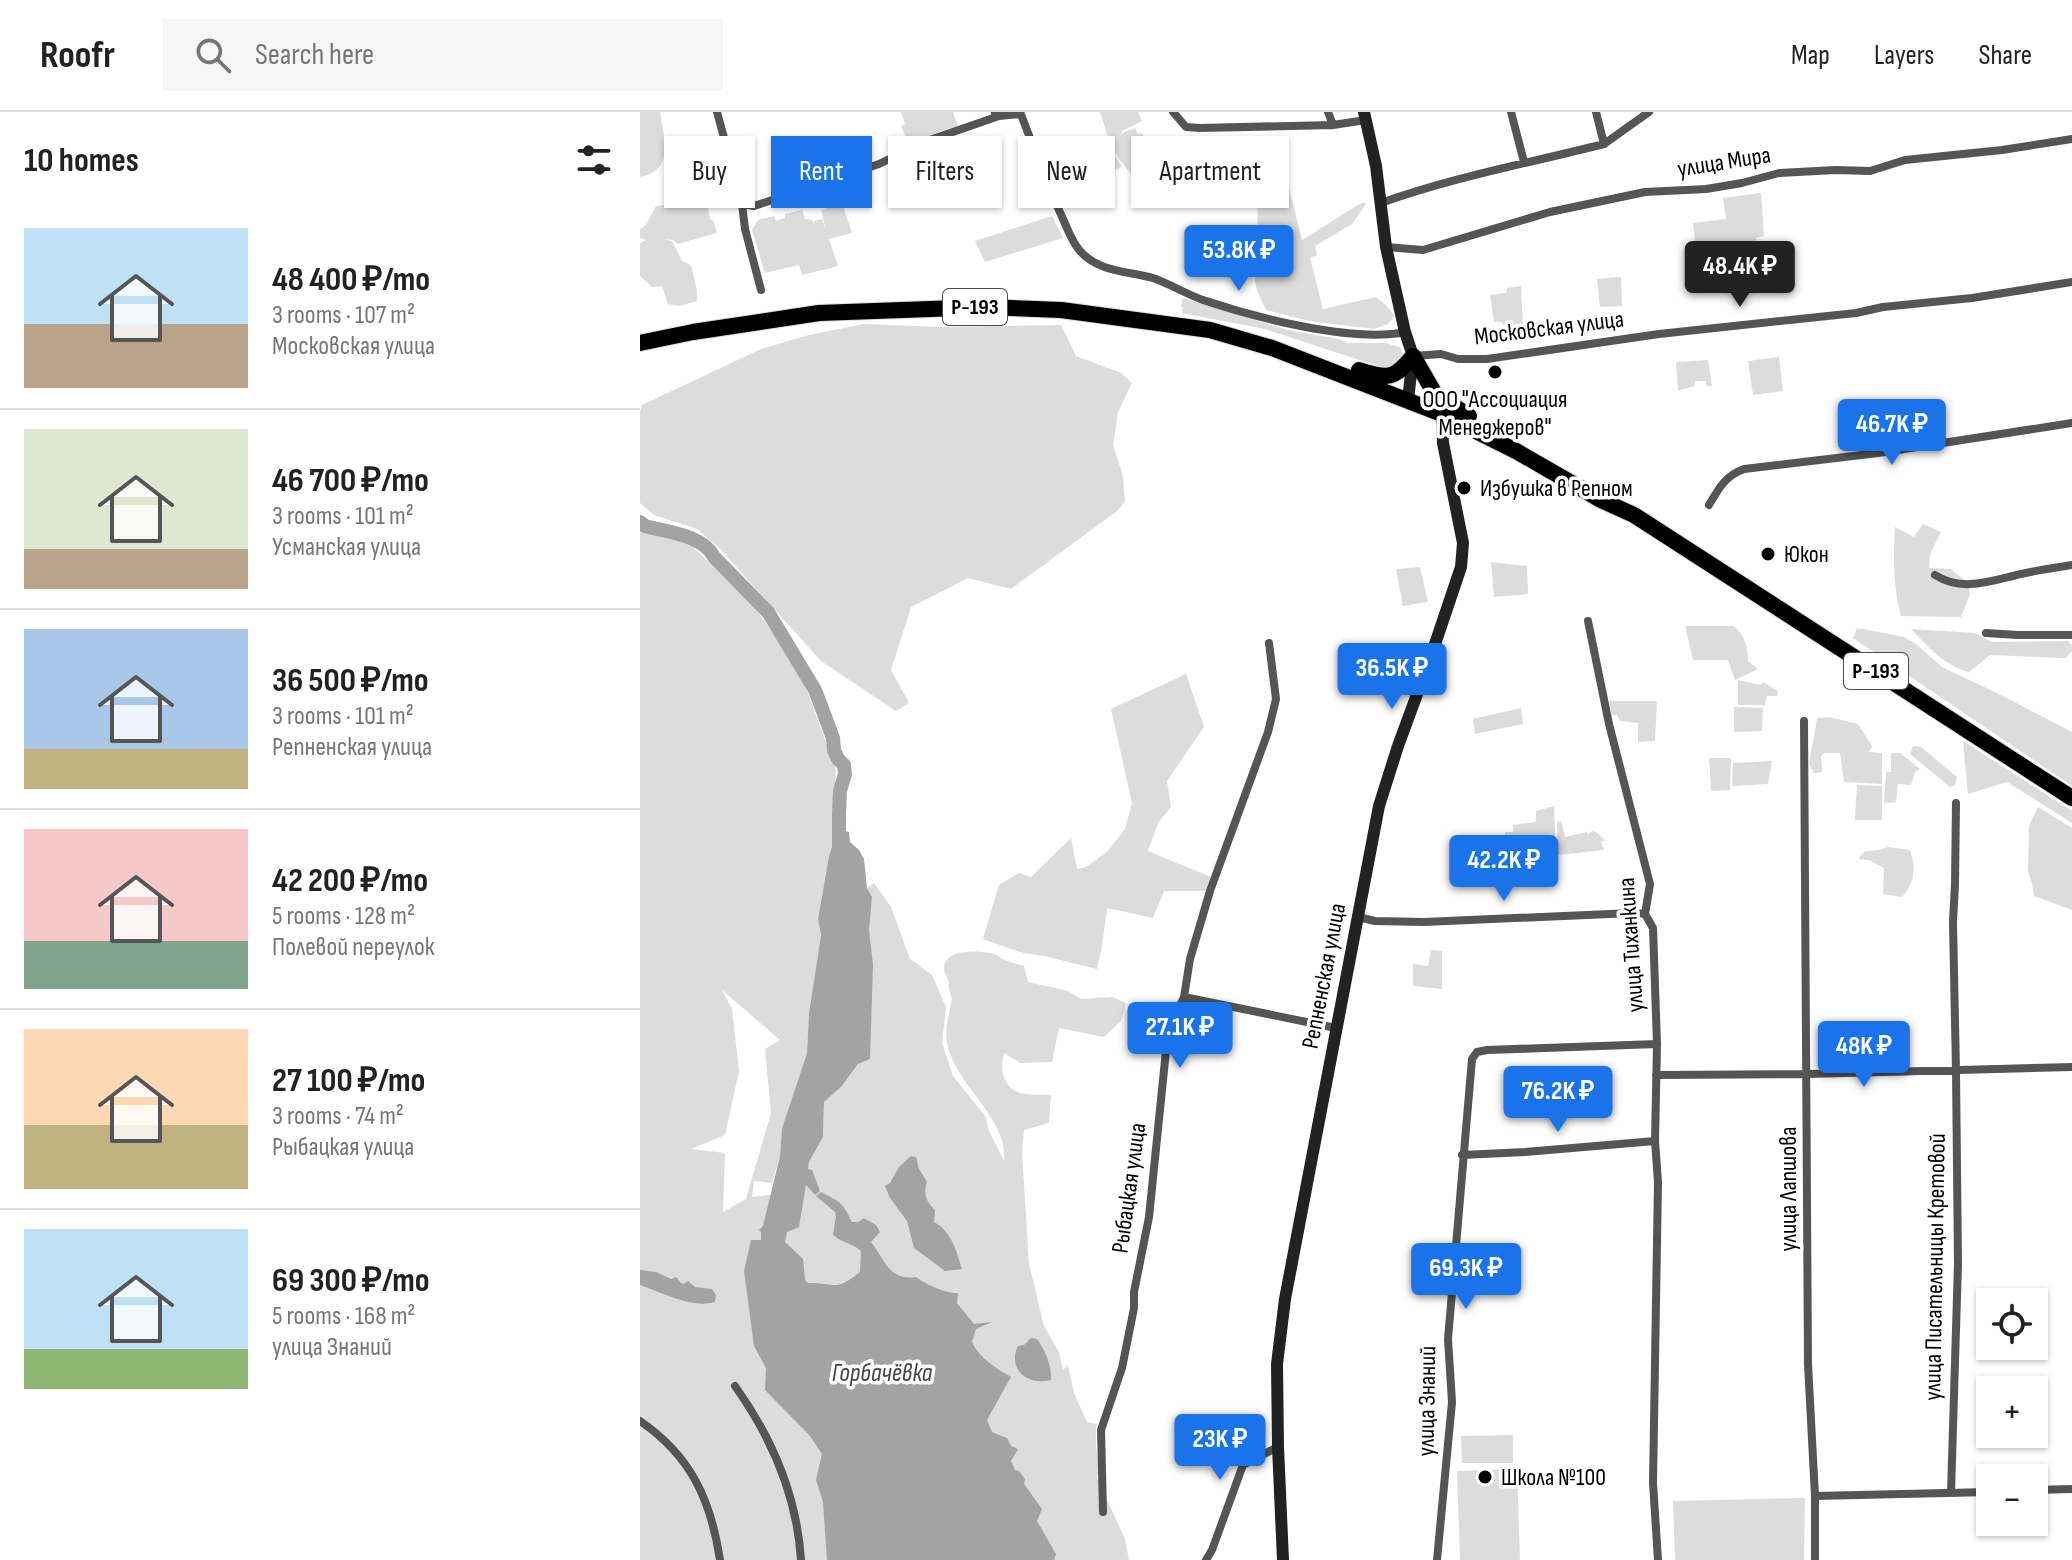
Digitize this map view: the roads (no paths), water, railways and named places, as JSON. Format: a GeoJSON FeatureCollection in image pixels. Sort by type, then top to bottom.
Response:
{"type":"FeatureCollection","features":[{"type":"Feature","properties":{"kind":"highway","name":"Р-193"},"geometry":{"type":"LineString","coordinates":[[640,343],[819,313],[986,307],[1061,310],[1210,330],[1272,348],[1442,414],[1634,515],[2072,798]]}},
{"type":"Feature","properties":{"kind":"highway"},"geometry":{"type":"LineString","coordinates":[[1272,348],[1376,376],[1397,374],[1413,356],[1431,390],[1439,398],[1581,476],[1634,515]]}},
{"type":"Feature","properties":{"kind":"street"},"geometry":{"type":"LineString","coordinates":[[717,112],[724,136]]}},
{"type":"Feature","properties":{"kind":"street"},"geometry":{"type":"LineString","coordinates":[[1173,112],[1186,127],[1333,125],[1365,116],[1376,166],[1386,247],[1413,356],[1408,400]]}},
{"type":"Feature","properties":{"kind":"street"},"geometry":{"type":"LineString","coordinates":[[1328,112],[1333,125]]}},
{"type":"Feature","properties":{"kind":"street"},"geometry":{"type":"LineString","coordinates":[[1511,112],[1524,162]]}},
{"type":"Feature","properties":{"kind":"street"},"geometry":{"type":"LineString","coordinates":[[1596,112],[1604,144]]}},
{"type":"Feature","properties":{"kind":"street"},"geometry":{"type":"LineString","coordinates":[[1381,203],[1524,162],[1604,144],[1649,112]]}},
{"type":"Feature","properties":{"kind":"street"},"geometry":{"type":"LineString","coordinates":[[755,206],[879,164],[927,141],[997,114],[1020,113],[1074,243],[1089,259],[1102,266],[1153,278],[1201,299],[1281,321],[1340,332],[1390,335],[1405,332]]}},
{"type":"Feature","properties":{"kind":"street","name":"улица Мира"},"geometry":{"type":"LineString","coordinates":[[1386,247],[1423,250],[1550,212],[1645,192],[1706,189],[1779,173],[1870,171],[1905,160],[2072,139]]}},
{"type":"Feature","properties":{"kind":"street"},"geometry":{"type":"LineString","coordinates":[[743,208],[761,290]]}},
{"type":"Feature","properties":{"kind":"street","name":"Московская улица"},"geometry":{"type":"LineString","coordinates":[[1413,356],[1441,354],[1458,359],[1487,359],[1659,334],[1972,298],[2072,282]]}},
{"type":"Feature","properties":{"kind":"street","name":"Репненская улица"},"geometry":{"type":"LineString","coordinates":[[1283,1560],[1277,1364],[1285,1299],[1379,806],[1461,567],[1463,543],[1443,443],[1442,414]]}},
{"type":"Feature","properties":{"kind":"street"},"geometry":{"type":"LineString","coordinates":[[1709,505],[1731,474],[1744,469],[1878,453],[2072,423]]}},
{"type":"Feature","properties":{"kind":"street"},"geometry":{"type":"LineString","coordinates":[[1935,575],[1949,581],[1982,585],[2072,565]]}},
{"type":"Feature","properties":{"kind":"street","name":"улица Тиханкина"},"geometry":{"type":"LineString","coordinates":[[1588,621],[1609,724],[1650,884],[1645,914],[1653,928],[1657,1044],[1653,1483],[1658,1560]]}},
{"type":"Feature","properties":{"kind":"street"},"geometry":{"type":"LineString","coordinates":[[1986,633],[2072,635]]}},
{"type":"Feature","properties":{"kind":"street","name":"Рыбацкая улица"},"geometry":{"type":"LineString","coordinates":[[1103,1512],[1101,1430],[1122,1368],[1134,1308],[1134,1292],[1149,1217],[1168,1031],[1184,997],[1190,959],[1210,891],[1268,732],[1276,699],[1269,643]]}},
{"type":"Feature","properties":{"kind":"street","name":"улица Лапшова"},"geometry":{"type":"LineString","coordinates":[[1804,721],[1808,1364],[1815,1560]]}},
{"type":"Feature","properties":{"kind":"street","name":"улица Писательницы Кретовой"},"geometry":{"type":"LineString","coordinates":[[1951,1493],[1958,1264],[1953,922],[1956,803]]}},
{"type":"Feature","properties":{"kind":"street"},"geometry":{"type":"LineString","coordinates":[[1358,917],[1375,921],[1424,922],[1645,914]]}},
{"type":"Feature","properties":{"kind":"street"},"geometry":{"type":"LineString","coordinates":[[1184,997],[1336,1028]]}},
{"type":"Feature","properties":{"kind":"street","name":"улица Знаний"},"geometry":{"type":"LineString","coordinates":[[1437,1560],[1452,1402],[1448,1339],[1472,1059],[1477,1052],[1514,1048],[1657,1044]]}},
{"type":"Feature","properties":{"kind":"street"},"geometry":{"type":"LineString","coordinates":[[1656,1075],[2072,1067]]}},
{"type":"Feature","properties":{"kind":"street"},"geometry":{"type":"LineString","coordinates":[[1462,1155],[1655,1141]]}},
{"type":"Feature","properties":{"kind":"street"},"geometry":{"type":"LineString","coordinates":[[735,1386],[780,1465],[798,1527],[801,1560]]}},
{"type":"Feature","properties":{"kind":"street"},"geometry":{"type":"LineString","coordinates":[[640,1421],[677,1452],[699,1485],[709,1508],[720,1560]]}},
{"type":"Feature","properties":{"kind":"street"},"geometry":{"type":"LineString","coordinates":[[1206,1560],[1243,1465],[1278,1447]]}},
{"type":"Feature","properties":{"kind":"street"},"geometry":{"type":"LineString","coordinates":[[2048,1490],[2072,1489]]}},
{"type":"Feature","properties":{"kind":"street"},"geometry":{"type":"LineString","coordinates":[[1815,1496],[1976,1492]]}},
{"type":"Feature","properties":{"kind":"water","name":"Горбачёвка"},"geometry":{"type":"Polygon","coordinates":[[[834,828],[849,832],[850,842],[864,859],[867,888],[872,897],[869,930],[873,965],[870,1059],[858,1064],[841,1087],[824,1102],[823,1137],[808,1169],[812,1170],[820,1191],[815,1195],[806,1185],[799,1227],[787,1232],[785,1242],[803,1259],[808,1283],[836,1285],[860,1272],[861,1251],[833,1235],[835,1212],[816,1196],[821,1192],[840,1203],[852,1222],[864,1218],[876,1225],[880,1232],[871,1242],[894,1272],[958,1293],[957,1303],[974,1324],[992,1322],[976,1329],[972,1342],[984,1358],[1011,1377],[987,1420],[992,1432],[1007,1438],[1011,1446],[1018,1449],[1011,1461],[1042,1509],[1037,1521],[1056,1554],[1054,1560],[827,1560],[823,1502],[816,1480],[822,1454],[810,1436],[765,1390],[766,1368],[754,1346],[744,1271],[751,1240],[761,1240],[759,1230],[763,1226],[780,1156],[782,1128],[807,1053],[809,1013],[821,935],[818,919],[834,828]]]}},
{"type":"Feature","properties":{"kind":"water"},"geometry":{"type":"Polygon","coordinates":[[[911,1156],[916,1157],[927,1182],[925,1194],[935,1210],[934,1222],[949,1236],[962,1269],[945,1271],[914,1248],[907,1221],[890,1198],[885,1186],[911,1156]]]}},
{"type":"Feature","properties":{"kind":"water"},"geometry":{"type":"Polygon","coordinates":[[[640,1270],[656,1272],[671,1279],[676,1277],[684,1284],[688,1281],[695,1287],[712,1289],[716,1295],[715,1302],[687,1302],[640,1285],[640,1270]]]}},
{"type":"Feature","properties":{"kind":"water"},"geometry":{"type":"Polygon","coordinates":[[[1031,1338],[1037,1339],[1045,1353],[1051,1380],[1027,1378],[1017,1368],[1015,1354],[1018,1346],[1031,1338]]]}},
{"type":"Feature","properties":{"kind":"waterway"},"geometry":{"type":"LineString","coordinates":[[640,522],[702,544],[768,612],[815,690],[833,738],[834,750],[844,765],[839,845]]}},
{"type":"Feature","properties":{"kind":"place","name":"ООО \"Ассоциация Менеджеров\""},"geometry":{"type":"Point","coordinates":[1495,372]}},
{"type":"Feature","properties":{"kind":"place","name":"Избушка в Репном"},"geometry":{"type":"Point","coordinates":[1464,488]}},
{"type":"Feature","properties":{"kind":"place","name":"Юкон"},"geometry":{"type":"Point","coordinates":[1768,554]}},
{"type":"Feature","properties":{"kind":"place","name":"Школа №100"},"geometry":{"type":"Point","coordinates":[1485,1477]}}]}
